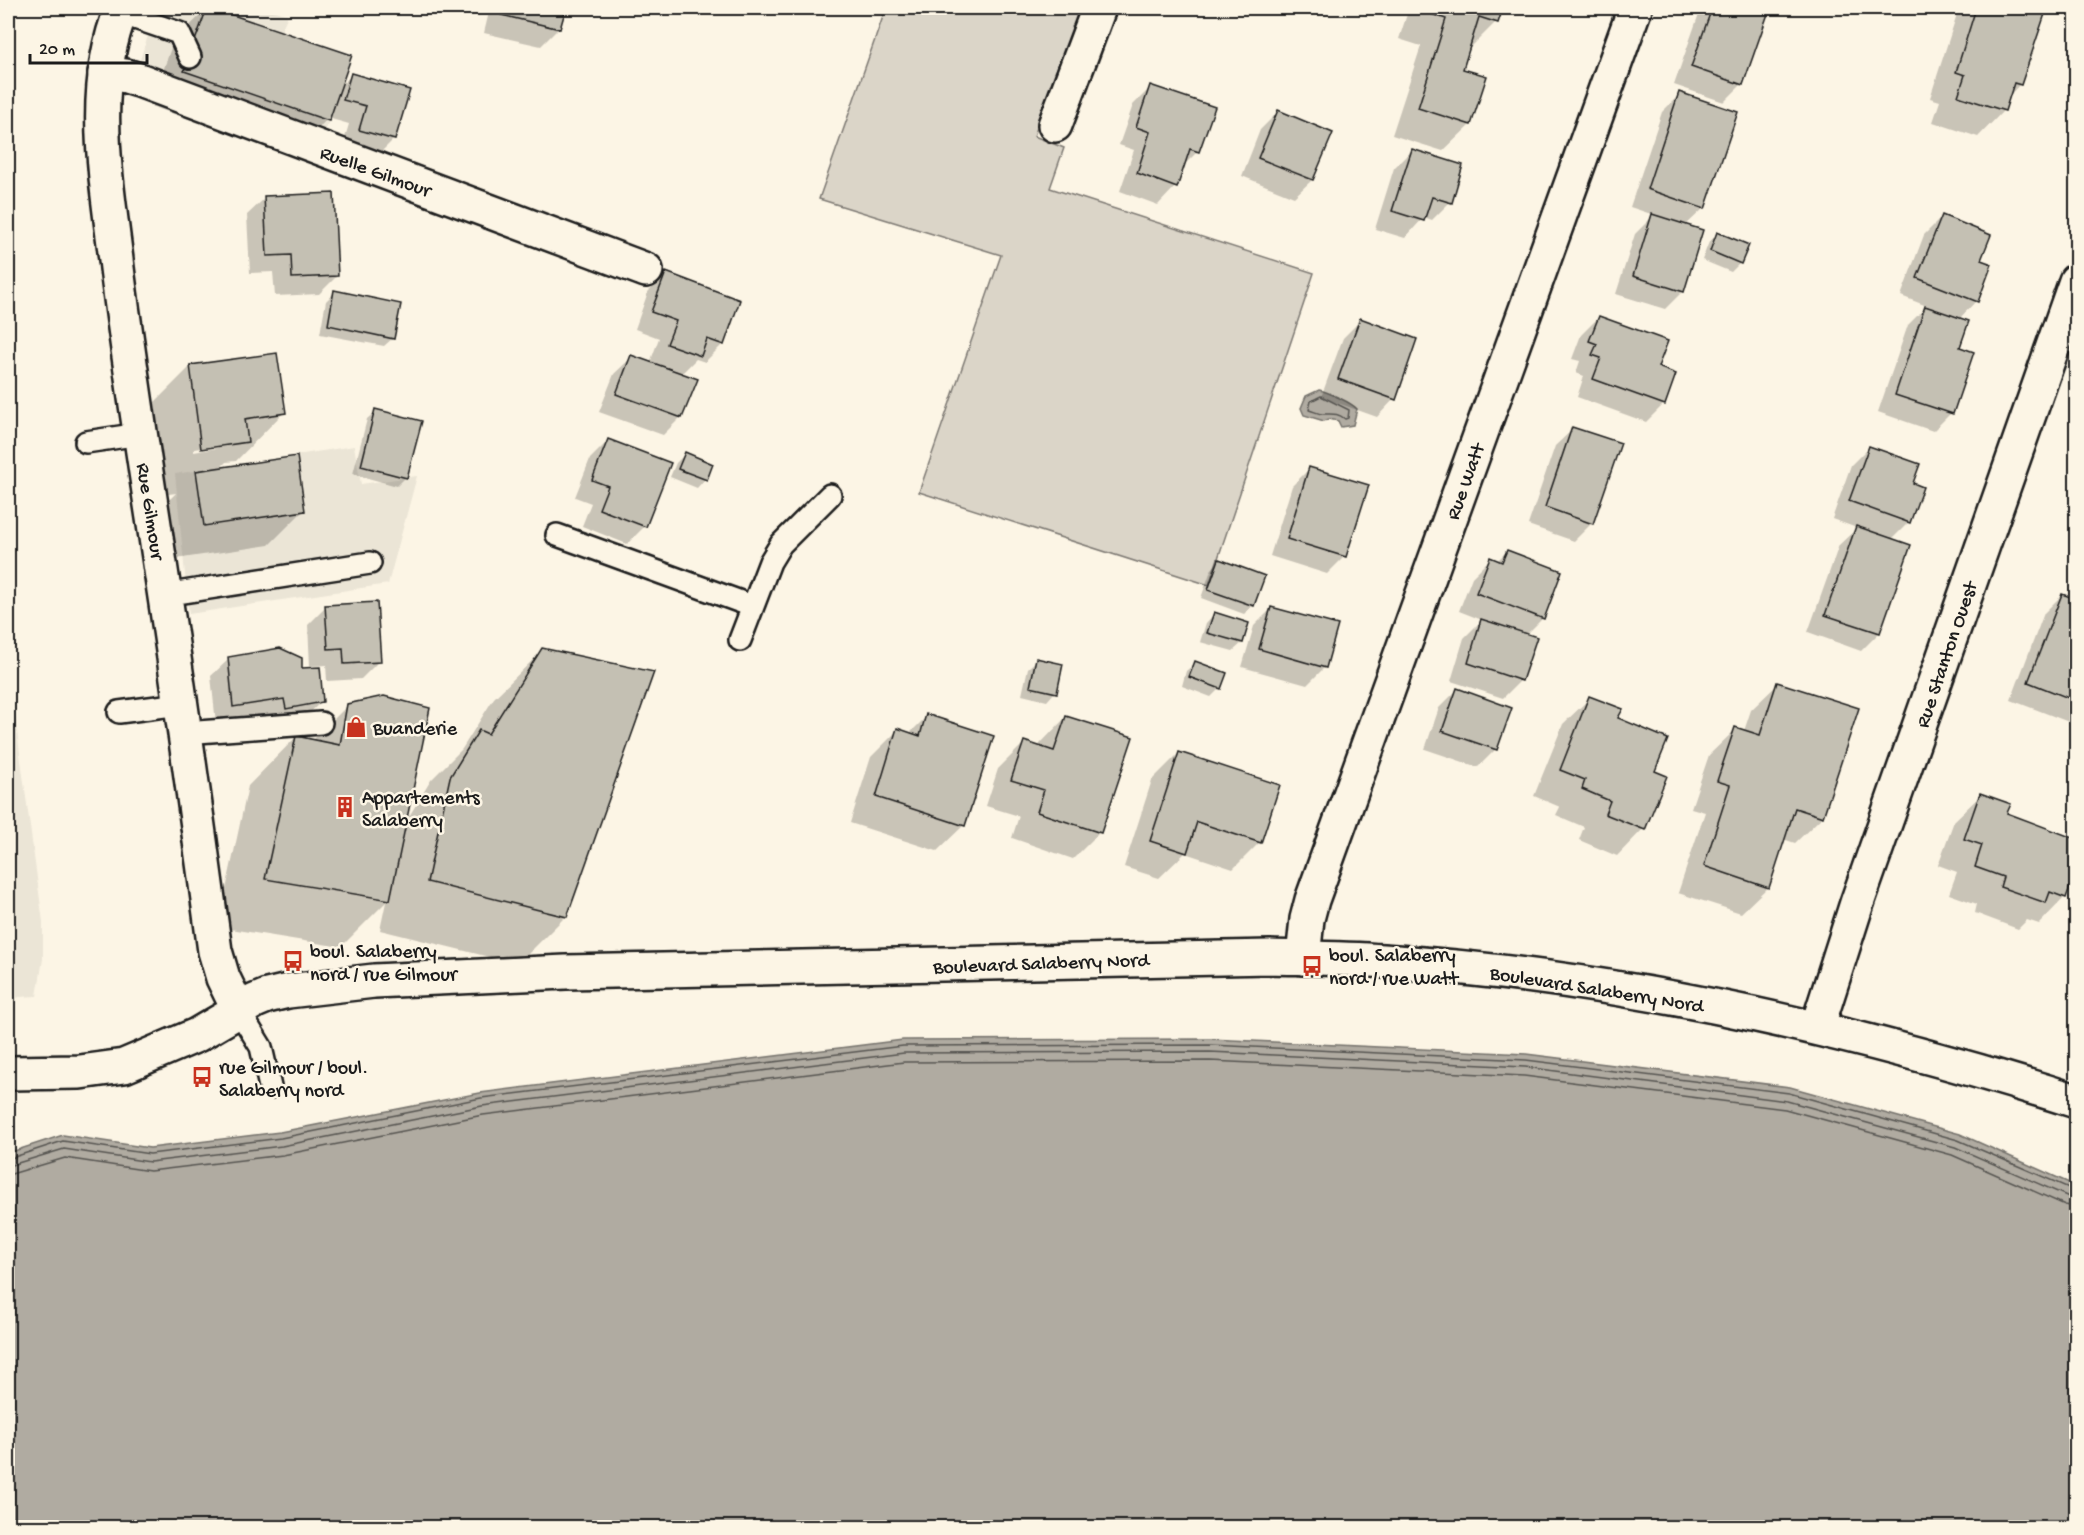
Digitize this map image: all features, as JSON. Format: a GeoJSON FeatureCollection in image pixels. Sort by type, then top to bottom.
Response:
{"type":"FeatureCollection","features":[{"type":"Feature","properties":{"kind":"street"},"geometry":{"type":"LineString","coordinates":[[1055,125],[1099,8]]}},
{"type":"Feature","properties":{"kind":"street","name":"Rue Watt"},"geometry":{"type":"LineString","coordinates":[[1303,958],[1307,919],[1312,900],[1635,8]]}},
{"type":"Feature","properties":{"kind":"street","name":"Rue Gilmour"},"geometry":{"type":"LineString","coordinates":[[121,10],[110,45],[102,114],[124,324],[215,951],[223,978],[239,1011]]}},
{"type":"Feature","properties":{"kind":"street","name":"Ruelle Gilmour"},"geometry":{"type":"LineString","coordinates":[[105,74],[139,80],[646,270]]}},
{"type":"Feature","properties":{"kind":"street","name":"Rue Stanton Ouest"},"geometry":{"type":"LineString","coordinates":[[1818,1028],[1857,903],[2076,281]]}},
{"type":"Feature","properties":{"kind":"street","name":"Boulevard Salaberry Nord"},"geometry":{"type":"LineString","coordinates":[[8,1073],[80,1072],[124,1066],[197,1035],[255,1001],[288,991],[430,977],[1104,959],[1303,958],[1394,962],[1537,977],[1677,999],[1818,1028],[1909,1051],[2076,1101]]}},
{"type":"Feature","properties":{"kind":"lane"},"geometry":{"type":"LineString","coordinates":[[121,10],[179,33],[190,57]]}},
{"type":"Feature","properties":{"kind":"lane"},"geometry":{"type":"LineString","coordinates":[[86,442],[140,434]]}},
{"type":"Feature","properties":{"kind":"lane"},"geometry":{"type":"LineString","coordinates":[[740,640],[770,562],[781,544],[830,495]]}},
{"type":"Feature","properties":{"kind":"lane"},"geometry":{"type":"LineString","coordinates":[[557,536],[752,606]]}},
{"type":"Feature","properties":{"kind":"lane"},"geometry":{"type":"LineString","coordinates":[[164,594],[370,563]]}},
{"type":"Feature","properties":{"kind":"lane"},"geometry":{"type":"LineString","coordinates":[[119,712],[182,718],[321,723]]}},
{"type":"Feature","properties":{"kind":"lane"},"geometry":{"type":"LineString","coordinates":[[239,1011],[261,1047],[270,1087]]}},
{"type":"Feature","properties":{"kind":"shaded area"},"geometry":{"type":"Polygon","coordinates":[[[157,8],[265,8],[288,15],[281,31],[329,121],[322,137],[138,66],[157,8]]]}},
{"type":"Feature","properties":{"kind":"shaded area"},"geometry":{"type":"Polygon","coordinates":[[[886,8],[1080,8],[1034,136],[1064,148],[1050,188],[1314,273],[1209,585],[919,492],[1001,255],[819,199],[886,8]]]}},
{"type":"Feature","properties":{"kind":"shaded area"},"geometry":{"type":"Polygon","coordinates":[[[354,446],[361,484],[417,476],[388,584],[189,614],[175,474],[354,446]]]}},
{"type":"Feature","properties":{"kind":"shaded area"},"geometry":{"type":"Polygon","coordinates":[[[8,665],[43,922],[43,959],[37,996],[19,997],[8,1003],[8,665]]]}},
{"type":"Feature","properties":{"kind":"water"},"geometry":{"type":"Polygon","coordinates":[[[1319,390],[1340,398],[1357,409],[1353,425],[1341,427],[1338,421],[1329,419],[1324,421],[1304,415],[1301,408],[1306,396],[1319,390]]]}},
{"type":"Feature","properties":{"kind":"water"},"geometry":{"type":"Polygon","coordinates":[[[1210,1039],[1526,1054],[1790,1087],[1960,1134],[2076,1186],[2076,1527],[8,1527],[8,1153],[63,1135],[150,1148],[280,1132],[480,1093],[903,1040],[1210,1039]]]}},
{"type":"Feature","properties":{"kind":"building"},"geometry":{"type":"Polygon","coordinates":[[[207,8],[352,55],[329,121],[184,71],[207,8]]]}},
{"type":"Feature","properties":{"kind":"building"},"geometry":{"type":"Polygon","coordinates":[[[503,8],[566,8],[560,29],[501,15],[503,8]]]}},
{"type":"Feature","properties":{"kind":"building"},"geometry":{"type":"Polygon","coordinates":[[[1426,8],[1503,8],[1498,23],[1479,17],[1463,69],[1487,76],[1471,125],[1418,108],[1446,19],[1425,12],[1426,8]]]}},
{"type":"Feature","properties":{"kind":"building"},"geometry":{"type":"Polygon","coordinates":[[[1712,8],[1770,8],[1743,85],[1691,67],[1712,8]]]}},
{"type":"Feature","properties":{"kind":"building"},"geometry":{"type":"Polygon","coordinates":[[[1976,8],[2047,8],[2021,85],[2014,83],[2005,111],[1958,96],[1965,75],[1956,72],[1976,8]]]}},
{"type":"Feature","properties":{"kind":"building"},"geometry":{"type":"Polygon","coordinates":[[[351,73],[410,90],[395,140],[359,130],[366,106],[343,100],[351,73]]]}},
{"type":"Feature","properties":{"kind":"building"},"geometry":{"type":"Polygon","coordinates":[[[1150,85],[1215,107],[1199,152],[1190,149],[1177,188],[1137,173],[1150,132],[1136,127],[1150,85]]]}},
{"type":"Feature","properties":{"kind":"building"},"geometry":{"type":"Polygon","coordinates":[[[1679,92],[1738,112],[1705,209],[1647,189],[1679,92]]]}},
{"type":"Feature","properties":{"kind":"building"},"geometry":{"type":"Polygon","coordinates":[[[1278,110],[1333,133],[1313,180],[1258,158],[1278,110]]]}},
{"type":"Feature","properties":{"kind":"building"},"geometry":{"type":"Polygon","coordinates":[[[1412,149],[1463,165],[1452,203],[1432,197],[1424,221],[1392,211],[1412,149]]]}},
{"type":"Feature","properties":{"kind":"building"},"geometry":{"type":"Polygon","coordinates":[[[334,193],[338,276],[292,278],[291,255],[267,256],[264,196],[334,193]]]}},
{"type":"Feature","properties":{"kind":"building"},"geometry":{"type":"Polygon","coordinates":[[[1652,214],[1703,230],[1684,292],[1633,276],[1652,214]]]}},
{"type":"Feature","properties":{"kind":"building"},"geometry":{"type":"Polygon","coordinates":[[[1942,215],[1991,235],[1981,260],[1992,264],[1978,302],[1917,278],[1942,215]]]}},
{"type":"Feature","properties":{"kind":"building"},"geometry":{"type":"Polygon","coordinates":[[[1717,232],[1749,245],[1741,264],[1710,251],[1717,232]]]}},
{"type":"Feature","properties":{"kind":"building"},"geometry":{"type":"Polygon","coordinates":[[[666,272],[740,300],[724,345],[707,339],[701,356],[667,344],[676,321],[651,312],[666,272]]]}},
{"type":"Feature","properties":{"kind":"building"},"geometry":{"type":"Polygon","coordinates":[[[334,290],[401,304],[394,339],[328,325],[334,290]]]}},
{"type":"Feature","properties":{"kind":"building"},"geometry":{"type":"Polygon","coordinates":[[[1925,306],[1969,321],[1960,347],[1974,352],[1953,414],[1895,395],[1925,306]]]}},
{"type":"Feature","properties":{"kind":"building"},"geometry":{"type":"Polygon","coordinates":[[[1599,316],[1668,341],[1658,367],[1676,374],[1665,405],[1593,379],[1601,358],[1592,355],[1597,344],[1589,341],[1599,316]]]}},
{"type":"Feature","properties":{"kind":"building"},"geometry":{"type":"Polygon","coordinates":[[[1360,318],[1417,339],[1396,400],[1338,379],[1360,318]]]}},
{"type":"Feature","properties":{"kind":"building"},"geometry":{"type":"Polygon","coordinates":[[[277,353],[286,413],[245,419],[248,442],[201,449],[190,365],[277,353]]]}},
{"type":"Feature","properties":{"kind":"building"},"geometry":{"type":"Polygon","coordinates":[[[631,355],[698,379],[682,418],[616,394],[631,355]]]}},
{"type":"Feature","properties":{"kind":"building"},"geometry":{"type":"Polygon","coordinates":[[[375,409],[422,421],[407,478],[361,466],[375,409]]]}},
{"type":"Feature","properties":{"kind":"building"},"geometry":{"type":"Polygon","coordinates":[[[1572,427],[1621,443],[1593,524],[1545,507],[1572,427]]]}},
{"type":"Feature","properties":{"kind":"building"},"geometry":{"type":"Polygon","coordinates":[[[608,439],[671,463],[646,527],[599,509],[608,486],[592,480],[608,439]]]}},
{"type":"Feature","properties":{"kind":"building"},"geometry":{"type":"Polygon","coordinates":[[[1869,446],[1920,464],[1913,483],[1923,487],[1910,523],[1849,501],[1869,446]]]}},
{"type":"Feature","properties":{"kind":"building"},"geometry":{"type":"Polygon","coordinates":[[[685,452],[713,464],[707,480],[678,469],[685,452]]]}},
{"type":"Feature","properties":{"kind":"building"},"geometry":{"type":"Polygon","coordinates":[[[297,456],[305,511],[204,526],[196,471],[297,456]]]}},
{"type":"Feature","properties":{"kind":"building"},"geometry":{"type":"Polygon","coordinates":[[[1309,467],[1369,485],[1346,557],[1287,539],[1309,467]]]}},
{"type":"Feature","properties":{"kind":"building"},"geometry":{"type":"Polygon","coordinates":[[[1856,526],[1911,545],[1880,633],[1825,615],[1856,526]]]}},
{"type":"Feature","properties":{"kind":"building"},"geometry":{"type":"Polygon","coordinates":[[[1507,550],[1562,571],[1544,619],[1476,593],[1490,557],[1502,562],[1507,550]]]}},
{"type":"Feature","properties":{"kind":"building"},"geometry":{"type":"Polygon","coordinates":[[[1219,559],[1265,576],[1254,606],[1208,590],[1219,559]]]}},
{"type":"Feature","properties":{"kind":"building"},"geometry":{"type":"Polygon","coordinates":[[[2062,594],[2076,599],[2076,701],[2028,682],[2062,594]]]}},
{"type":"Feature","properties":{"kind":"building"},"geometry":{"type":"Polygon","coordinates":[[[377,602],[381,662],[344,664],[343,648],[328,649],[325,605],[377,602]]]}},
{"type":"Feature","properties":{"kind":"building"},"geometry":{"type":"Polygon","coordinates":[[[1271,607],[1338,625],[1326,668],[1259,649],[1271,607]]]}},
{"type":"Feature","properties":{"kind":"building"},"geometry":{"type":"Polygon","coordinates":[[[1214,612],[1249,623],[1243,643],[1207,633],[1214,612]]]}},
{"type":"Feature","properties":{"kind":"building"},"geometry":{"type":"Polygon","coordinates":[[[1481,619],[1537,637],[1522,681],[1468,663],[1481,619]]]}},
{"type":"Feature","properties":{"kind":"building"},"geometry":{"type":"Polygon","coordinates":[[[280,648],[302,658],[302,668],[320,667],[323,702],[286,709],[284,699],[233,707],[228,657],[280,648]]]}},
{"type":"Feature","properties":{"kind":"building"},"geometry":{"type":"Polygon","coordinates":[[[542,648],[654,672],[567,917],[427,882],[450,777],[479,730],[488,734],[542,648]]]}},
{"type":"Feature","properties":{"kind":"building"},"geometry":{"type":"Polygon","coordinates":[[[1036,658],[1063,664],[1057,693],[1030,687],[1036,658]]]}},
{"type":"Feature","properties":{"kind":"building"},"geometry":{"type":"Polygon","coordinates":[[[1195,661],[1227,673],[1221,689],[1189,677],[1195,661]]]}},
{"type":"Feature","properties":{"kind":"building"},"geometry":{"type":"Polygon","coordinates":[[[1777,682],[1859,708],[1823,817],[1795,808],[1769,888],[1704,866],[1730,785],[1717,781],[1735,727],[1760,735],[1777,682]]]}},
{"type":"Feature","properties":{"kind":"building"},"geometry":{"type":"Polygon","coordinates":[[[1457,688],[1512,708],[1497,750],[1442,731],[1457,688]]]}},
{"type":"Feature","properties":{"kind":"building","name":"Appartements Salaberry"},"geometry":{"type":"Polygon","coordinates":[[[384,696],[430,708],[390,900],[265,879],[296,736],[340,745],[347,704],[384,696]]]}},
{"type":"Feature","properties":{"kind":"building"},"geometry":{"type":"Polygon","coordinates":[[[1589,696],[1623,709],[1618,718],[1668,739],[1655,771],[1667,776],[1645,830],[1605,814],[1610,801],[1582,789],[1585,780],[1560,770],[1589,696]]]}},
{"type":"Feature","properties":{"kind":"building"},"geometry":{"type":"Polygon","coordinates":[[[926,714],[994,736],[965,826],[876,797],[897,728],[920,736],[926,714]]]}},
{"type":"Feature","properties":{"kind":"building"},"geometry":{"type":"Polygon","coordinates":[[[1066,716],[1133,737],[1101,833],[1037,812],[1044,790],[1011,780],[1024,741],[1054,751],[1066,716]]]}},
{"type":"Feature","properties":{"kind":"building"},"geometry":{"type":"Polygon","coordinates":[[[1179,752],[1280,785],[1261,843],[1197,822],[1187,853],[1150,841],[1179,752]]]}},
{"type":"Feature","properties":{"kind":"building"},"geometry":{"type":"Polygon","coordinates":[[[1980,793],[2011,804],[2007,813],[2076,839],[2076,870],[2066,898],[2050,892],[2046,903],[2000,887],[2003,877],[1975,867],[1982,845],[1964,839],[1980,793]]]}},
{"type":"Feature","properties":{"kind":"place","name":"Buanderie"},"geometry":{"type":"Point","coordinates":[356,727]}},
{"type":"Feature","properties":{"kind":"place","name":"Appartements Salaberry"},"geometry":{"type":"Point","coordinates":[345,807]}},
{"type":"Feature","properties":{"kind":"place","name":"boul. Salaberry nord / rue Gilmour"},"geometry":{"type":"Point","coordinates":[293,961]}},
{"type":"Feature","properties":{"kind":"place","name":"boul. Salaberry nord / rue Watt"},"geometry":{"type":"Point","coordinates":[1312,966]}},
{"type":"Feature","properties":{"kind":"place","name":"rue Gilmour / boul. Salaberry nord"},"geometry":{"type":"Point","coordinates":[202,1077]}}]}
